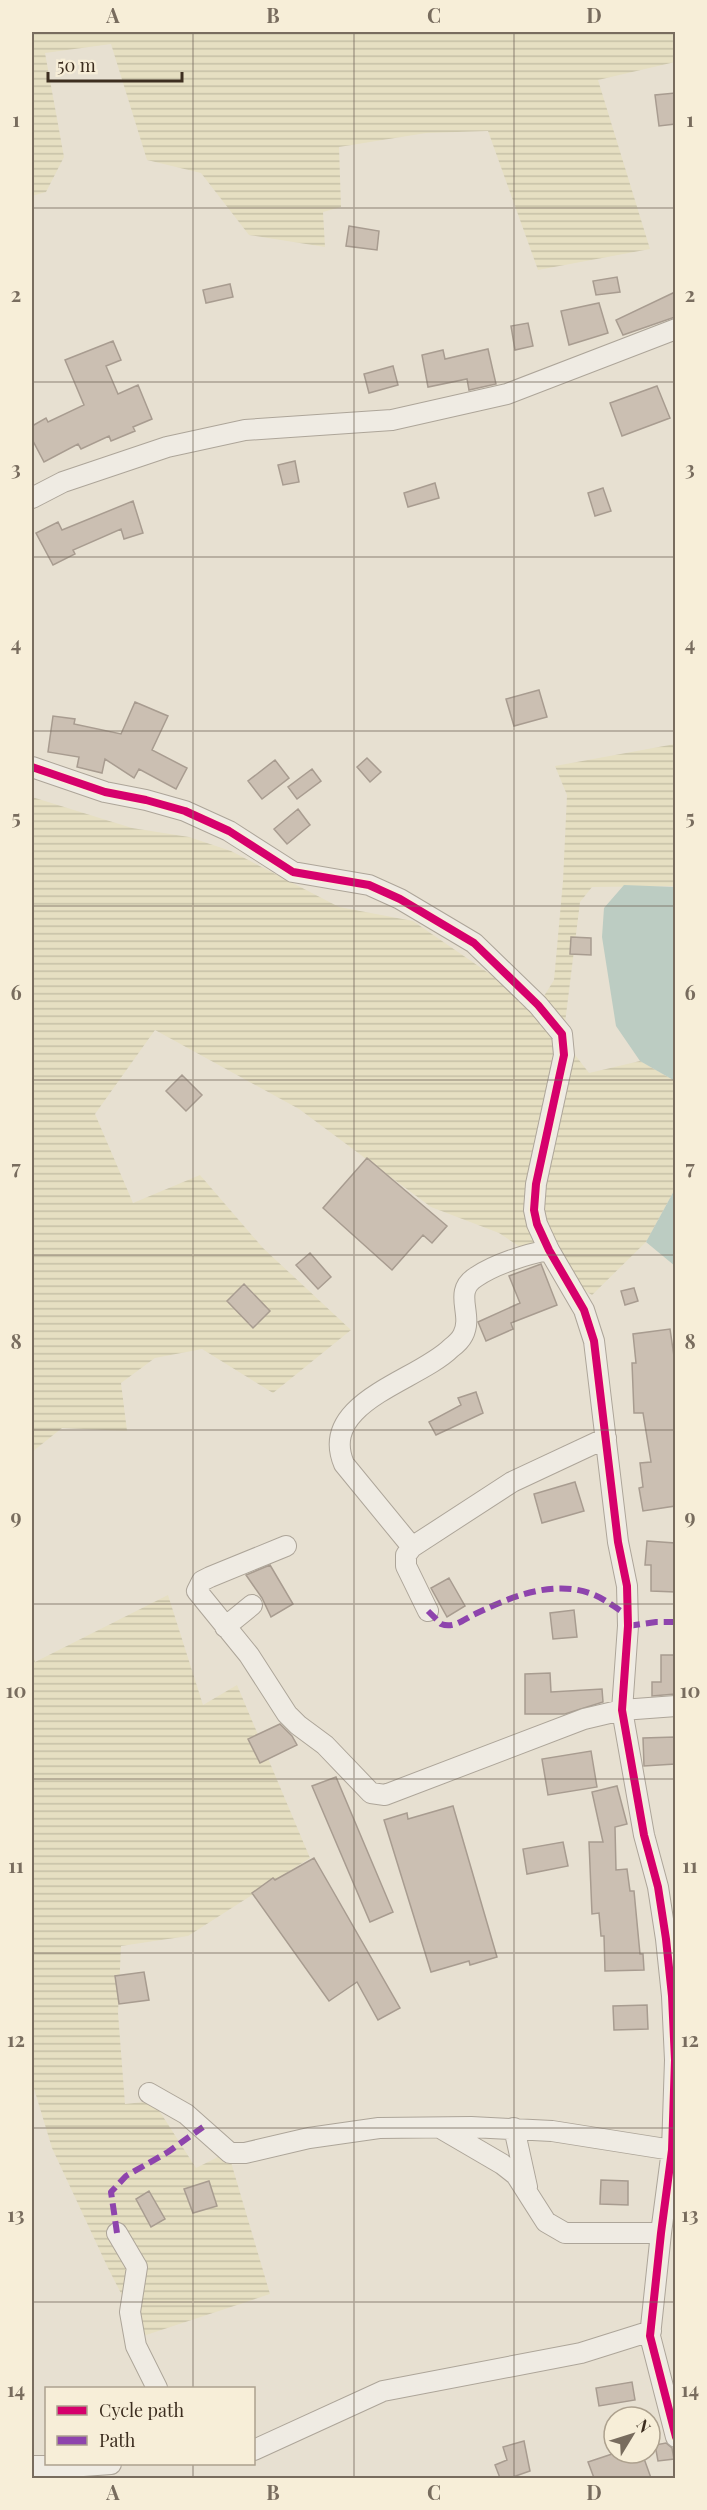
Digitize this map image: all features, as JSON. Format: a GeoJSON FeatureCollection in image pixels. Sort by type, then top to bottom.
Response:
{"type":"FeatureCollection","features":[{"type":"Feature","properties":{"kind":"street"},"geometry":{"type":"LineString","coordinates":[[32,498],[63,482],[167,447],[245,430],[392,420],[507,394],[675,329]]}},
{"type":"Feature","properties":{"kind":"street"},"geometry":{"type":"LineString","coordinates":[[32,767],[105,792],[185,811],[229,831],[293,872],[369,885],[400,899],[474,943],[538,1005],[562,1034],[563,1062],[536,1184],[534,1210],[537,1224],[549,1250],[584,1310],[591,1330],[618,1542],[627,1586],[628,1626],[622,1710],[666,1939],[672,1996],[675,2060],[672,2150],[660,2233],[651,2331],[666,2364],[675,2437]]}},
{"type":"Feature","properties":{"kind":"street"},"geometry":{"type":"LineString","coordinates":[[412,1547],[344,1464],[338,1451],[344,1423],[355,1411],[393,1384],[450,1350],[463,1335],[466,1320],[463,1297],[465,1287],[476,1276],[525,1256],[549,1250]]}},
{"type":"Feature","properties":{"kind":"street"},"geometry":{"type":"LineString","coordinates":[[428,1611],[406,1566],[405,1555],[412,1547],[512,1482],[606,1438]]}},
{"type":"Feature","properties":{"kind":"street"},"geometry":{"type":"LineString","coordinates":[[286,1546],[202,1581],[197,1591],[249,1655],[287,1714],[325,1745],[371,1793],[385,1795],[584,1719],[622,1710],[675,1706]]}},
{"type":"Feature","properties":{"kind":"street"},"geometry":{"type":"LineString","coordinates":[[225,1627],[252,1605]]}},
{"type":"Feature","properties":{"kind":"street"},"geometry":{"type":"LineString","coordinates":[[149,2093],[186,2114],[230,2153],[245,2153],[309,2139],[379,2128],[440,2127],[514,2128],[593,2136],[672,2150]]}},
{"type":"Feature","properties":{"kind":"street"},"geometry":{"type":"LineString","coordinates":[[440,2127],[502,2164],[516,2175],[546,2222],[565,2233],[660,2233]]}},
{"type":"Feature","properties":{"kind":"street"},"geometry":{"type":"LineString","coordinates":[[514,2128],[528,2192]]}},
{"type":"Feature","properties":{"kind":"street"},"geometry":{"type":"LineString","coordinates":[[117,2233],[137,2267],[130,2312],[136,2346],[156,2387]]}},
{"type":"Feature","properties":{"kind":"street"},"geometry":{"type":"LineString","coordinates":[[255,2450],[383,2391],[581,2353],[651,2331]]}},
{"type":"Feature","properties":{"kind":"street"},"geometry":{"type":"LineString","coordinates":[[32,2466],[92,2465]]}},
{"type":"Feature","properties":{"kind":"shaded area"},"geometry":{"type":"Polygon","coordinates":[[[32,32],[675,32],[675,62],[598,80],[650,249],[538,270],[488,131],[426,133],[339,147],[341,207],[323,212],[325,247],[249,235],[201,173],[147,160],[111,44],[45,53],[64,157],[46,192],[32,196],[32,32]]]}},
{"type":"Feature","properties":{"kind":"shaded area"},"geometry":{"type":"Polygon","coordinates":[[[675,744],[675,886],[592,887],[580,902],[563,1039],[589,1073],[640,1061],[675,1081],[675,1189],[646,1242],[592,1295],[499,1233],[431,1207],[299,1109],[155,1030],[95,1114],[133,1203],[200,1175],[263,1248],[351,1330],[273,1393],[202,1349],[155,1358],[121,1383],[127,1431],[62,1428],[32,1452],[32,797],[132,828],[189,837],[231,851],[339,907],[413,921],[503,983],[534,1012],[554,980],[563,881],[567,795],[555,766],[675,744]]]}},
{"type":"Feature","properties":{"kind":"shaded area"},"geometry":{"type":"Polygon","coordinates":[[[624,885],[675,887],[675,1081],[640,1061],[616,1026],[602,937],[604,908],[624,885]]]}},
{"type":"Feature","properties":{"kind":"shaded area"},"geometry":{"type":"Polygon","coordinates":[[[675,1189],[675,1266],[646,1242],[675,1189]]]}},
{"type":"Feature","properties":{"kind":"shaded area"},"geometry":{"type":"Polygon","coordinates":[[[168,1595],[203,1705],[237,1685],[310,1858],[188,1936],[121,1946],[118,2013],[125,2104],[153,2101],[196,2168],[228,2152],[270,2294],[143,2336],[108,2268],[52,2148],[32,2082],[32,1649],[35,1662],[168,1595]]]}},
{"type":"Feature","properties":{"kind":"building"},"geometry":{"type":"Polygon","coordinates":[[[675,93],[675,124],[659,126],[655,95],[675,93]]]}},
{"type":"Feature","properties":{"kind":"building"},"geometry":{"type":"Polygon","coordinates":[[[349,226],[379,231],[377,250],[346,246],[349,226]]]}},
{"type":"Feature","properties":{"kind":"building"},"geometry":{"type":"Polygon","coordinates":[[[617,277],[620,292],[596,295],[593,281],[617,277]]]}},
{"type":"Feature","properties":{"kind":"building"},"geometry":{"type":"Polygon","coordinates":[[[230,284],[233,297],[206,303],[203,290],[230,284]]]}},
{"type":"Feature","properties":{"kind":"building"},"geometry":{"type":"Polygon","coordinates":[[[675,292],[675,317],[623,335],[616,320],[675,292]]]}},
{"type":"Feature","properties":{"kind":"building"},"geometry":{"type":"Polygon","coordinates":[[[599,303],[608,333],[569,345],[561,311],[599,303]]]}},
{"type":"Feature","properties":{"kind":"building"},"geometry":{"type":"Polygon","coordinates":[[[528,323],[533,346],[515,350],[511,326],[528,323]]]}},
{"type":"Feature","properties":{"kind":"building"},"geometry":{"type":"Polygon","coordinates":[[[113,341],[121,360],[106,366],[118,394],[138,385],[152,419],[133,427],[135,431],[111,441],[109,436],[81,449],[78,444],[44,462],[32,439],[32,426],[46,418],[48,422],[84,405],[65,360],[113,341]]]}},
{"type":"Feature","properties":{"kind":"building"},"geometry":{"type":"Polygon","coordinates":[[[488,349],[496,384],[469,390],[467,379],[428,387],[422,355],[443,350],[445,359],[488,349]]]}},
{"type":"Feature","properties":{"kind":"building"},"geometry":{"type":"Polygon","coordinates":[[[393,366],[398,385],[369,393],[364,374],[393,366]]]}},
{"type":"Feature","properties":{"kind":"building"},"geometry":{"type":"Polygon","coordinates":[[[657,386],[670,418],[622,436],[610,403],[657,386]]]}},
{"type":"Feature","properties":{"kind":"building"},"geometry":{"type":"Polygon","coordinates":[[[295,461],[299,482],[283,485],[278,465],[295,461]]]}},
{"type":"Feature","properties":{"kind":"building"},"geometry":{"type":"Polygon","coordinates":[[[435,483],[439,498],[408,507],[404,493],[435,483]]]}},
{"type":"Feature","properties":{"kind":"building"},"geometry":{"type":"Polygon","coordinates":[[[603,488],[611,511],[595,516],[588,493],[603,488]]]}},
{"type":"Feature","properties":{"kind":"building"},"geometry":{"type":"Polygon","coordinates":[[[133,501],[143,533],[124,539],[121,529],[73,550],[75,554],[53,565],[36,533],[58,522],[62,530],[133,501]]]}},
{"type":"Feature","properties":{"kind":"building"},"geometry":{"type":"Polygon","coordinates":[[[539,690],[547,717],[514,726],[506,699],[539,690]]]}},
{"type":"Feature","properties":{"kind":"building"},"geometry":{"type":"Polygon","coordinates":[[[135,702],[168,716],[152,750],[187,768],[176,789],[139,769],[134,778],[105,759],[102,773],[77,767],[79,757],[48,752],[53,716],[75,719],[74,724],[121,734],[135,702]]]}},
{"type":"Feature","properties":{"kind":"building"},"geometry":{"type":"Polygon","coordinates":[[[367,758],[381,772],[370,782],[357,767],[367,758]]]}},
{"type":"Feature","properties":{"kind":"building"},"geometry":{"type":"Polygon","coordinates":[[[275,760],[289,778],[262,799],[248,781],[275,760]]]}},
{"type":"Feature","properties":{"kind":"building"},"geometry":{"type":"Polygon","coordinates":[[[312,769],[321,781],[297,799],[288,787],[312,769]]]}},
{"type":"Feature","properties":{"kind":"building"},"geometry":{"type":"Polygon","coordinates":[[[298,809],[310,825],[287,844],[274,829],[298,809]]]}},
{"type":"Feature","properties":{"kind":"building"},"geometry":{"type":"Polygon","coordinates":[[[571,937],[591,938],[591,955],[570,954],[571,937]]]}},
{"type":"Feature","properties":{"kind":"building"},"geometry":{"type":"Polygon","coordinates":[[[182,1075],[202,1095],[186,1111],[166,1091],[182,1075]]]}},
{"type":"Feature","properties":{"kind":"building"},"geometry":{"type":"Polygon","coordinates":[[[367,1158],[447,1226],[432,1243],[423,1235],[392,1270],[323,1208],[367,1158]]]}},
{"type":"Feature","properties":{"kind":"building"},"geometry":{"type":"Polygon","coordinates":[[[310,1253],[331,1277],[318,1289],[296,1265],[310,1253]]]}},
{"type":"Feature","properties":{"kind":"building"},"geometry":{"type":"Polygon","coordinates":[[[541,1264],[557,1305],[511,1323],[513,1329],[486,1341],[478,1322],[520,1303],[509,1276],[541,1264]]]}},
{"type":"Feature","properties":{"kind":"building"},"geometry":{"type":"Polygon","coordinates":[[[244,1284],[270,1311],[253,1328],[227,1301],[244,1284]]]}},
{"type":"Feature","properties":{"kind":"building"},"geometry":{"type":"Polygon","coordinates":[[[634,1288],[638,1301],[625,1305],[621,1291],[634,1288]]]}},
{"type":"Feature","properties":{"kind":"building"},"geometry":{"type":"Polygon","coordinates":[[[670,1329],[675,1363],[675,1506],[643,1511],[639,1488],[643,1487],[640,1463],[651,1462],[643,1413],[634,1413],[632,1363],[636,1363],[633,1334],[670,1329]]]}},
{"type":"Feature","properties":{"kind":"building"},"geometry":{"type":"Polygon","coordinates":[[[476,1392],[483,1413],[436,1435],[429,1422],[461,1405],[458,1398],[476,1392]]]}},
{"type":"Feature","properties":{"kind":"building"},"geometry":{"type":"Polygon","coordinates":[[[575,1482],[584,1511],[542,1523],[534,1494],[575,1482]]]}},
{"type":"Feature","properties":{"kind":"building"},"geometry":{"type":"Polygon","coordinates":[[[647,1541],[675,1543],[675,1592],[651,1591],[651,1565],[645,1565],[647,1541]]]}},
{"type":"Feature","properties":{"kind":"building"},"geometry":{"type":"Polygon","coordinates":[[[270,1565],[293,1604],[271,1617],[262,1598],[246,1575],[270,1565]]]}},
{"type":"Feature","properties":{"kind":"building"},"geometry":{"type":"Polygon","coordinates":[[[449,1578],[465,1606],[447,1617],[431,1588],[449,1578]]]}},
{"type":"Feature","properties":{"kind":"building"},"geometry":{"type":"Polygon","coordinates":[[[574,1610],[577,1637],[553,1639],[550,1613],[574,1610]]]}},
{"type":"Feature","properties":{"kind":"building"},"geometry":{"type":"Polygon","coordinates":[[[661,1655],[675,1655],[675,1694],[652,1696],[652,1682],[661,1682],[661,1655]]]}},
{"type":"Feature","properties":{"kind":"building"},"geometry":{"type":"Polygon","coordinates":[[[550,1673],[551,1692],[602,1689],[603,1702],[565,1714],[525,1714],[525,1674],[550,1673]]]}},
{"type":"Feature","properties":{"kind":"building"},"geometry":{"type":"Polygon","coordinates":[[[280,1724],[297,1745],[260,1763],[248,1739],[280,1724]]]}},
{"type":"Feature","properties":{"kind":"building"},"geometry":{"type":"Polygon","coordinates":[[[675,1737],[675,1764],[644,1766],[643,1738],[675,1737]]]}},
{"type":"Feature","properties":{"kind":"building"},"geometry":{"type":"Polygon","coordinates":[[[591,1751],[597,1787],[548,1795],[542,1759],[591,1751]]]}},
{"type":"Feature","properties":{"kind":"building"},"geometry":{"type":"Polygon","coordinates":[[[336,1777],[393,1912],[370,1922],[312,1786],[336,1777]]]}},
{"type":"Feature","properties":{"kind":"building"},"geometry":{"type":"Polygon","coordinates":[[[617,1786],[627,1824],[615,1827],[616,1870],[627,1869],[630,1891],[634,1891],[640,1954],[643,1954],[644,1970],[605,1971],[604,1936],[601,1936],[599,1913],[592,1914],[589,1842],[603,1842],[592,1792],[617,1786]]]}},
{"type":"Feature","properties":{"kind":"building"},"geometry":{"type":"Polygon","coordinates":[[[453,1806],[497,1957],[470,1965],[469,1961],[431,1972],[384,1820],[407,1813],[408,1819],[453,1806]]]}},
{"type":"Feature","properties":{"kind":"building"},"geometry":{"type":"Polygon","coordinates":[[[563,1842],[568,1866],[527,1874],[523,1849],[563,1842]]]}},
{"type":"Feature","properties":{"kind":"building"},"geometry":{"type":"Polygon","coordinates":[[[314,1858],[400,2008],[378,2020],[357,1982],[329,2001],[252,1893],[273,1878],[275,1880],[314,1858]]]}},
{"type":"Feature","properties":{"kind":"building"},"geometry":{"type":"Polygon","coordinates":[[[144,1972],[149,2000],[119,2004],[115,1976],[144,1972]]]}},
{"type":"Feature","properties":{"kind":"building"},"geometry":{"type":"Polygon","coordinates":[[[647,2005],[648,2029],[614,2030],[613,2006],[647,2005]]]}},
{"type":"Feature","properties":{"kind":"building"},"geometry":{"type":"Polygon","coordinates":[[[601,2180],[628,2181],[628,2205],[600,2204],[601,2180]]]}},
{"type":"Feature","properties":{"kind":"building"},"geometry":{"type":"Polygon","coordinates":[[[209,2181],[217,2206],[193,2213],[184,2189],[209,2181]]]}},
{"type":"Feature","properties":{"kind":"building"},"geometry":{"type":"Polygon","coordinates":[[[149,2191],[165,2219],[151,2227],[136,2199],[149,2191]]]}},
{"type":"Feature","properties":{"kind":"building"},"geometry":{"type":"Polygon","coordinates":[[[632,2382],[635,2400],[599,2406],[596,2388],[632,2382]]]}},
{"type":"Feature","properties":{"kind":"building"},"geometry":{"type":"Polygon","coordinates":[[[524,2441],[530,2471],[510,2478],[500,2478],[495,2465],[507,2460],[503,2447],[524,2441]]]}},
{"type":"Feature","properties":{"kind":"building"},"geometry":{"type":"Polygon","coordinates":[[[666,2443],[672,2448],[674,2459],[662,2460],[662,2444],[666,2443]]]}},
{"type":"Feature","properties":{"kind":"building"},"geometry":{"type":"Polygon","coordinates":[[[602,2457],[602,2465],[646,2465],[651,2478],[594,2478],[588,2462],[602,2457]]]}},
{"type":"Feature","properties":{"kind":"marked path"},"geometry":{"type":"LineString","coordinates":[[428,1611],[441,1624],[450,1625],[517,1596],[563,1588],[592,1594],[628,1616]]}},
{"type":"Feature","properties":{"kind":"marked path"},"geometry":{"type":"LineString","coordinates":[[628,1626],[676,1622]]}},
{"type":"Feature","properties":{"kind":"marked path"},"geometry":{"type":"LineString","coordinates":[[117,2233],[111,2192],[126,2176],[168,2152],[203,2127]]}},
{"type":"Feature","properties":{"kind":"cycle path"},"geometry":{"type":"LineString","coordinates":[[32,767],[105,792],[185,811],[229,831],[293,872],[369,885],[400,899],[474,943],[538,1005],[562,1034],[564,1055],[536,1184],[534,1210],[537,1224],[549,1250],[584,1310],[594,1341],[618,1542],[627,1586],[628,1626],[622,1710],[644,1835],[658,1887],[672,1996],[675,2060],[672,2150],[650,2336],[676,2437]]}}]}
